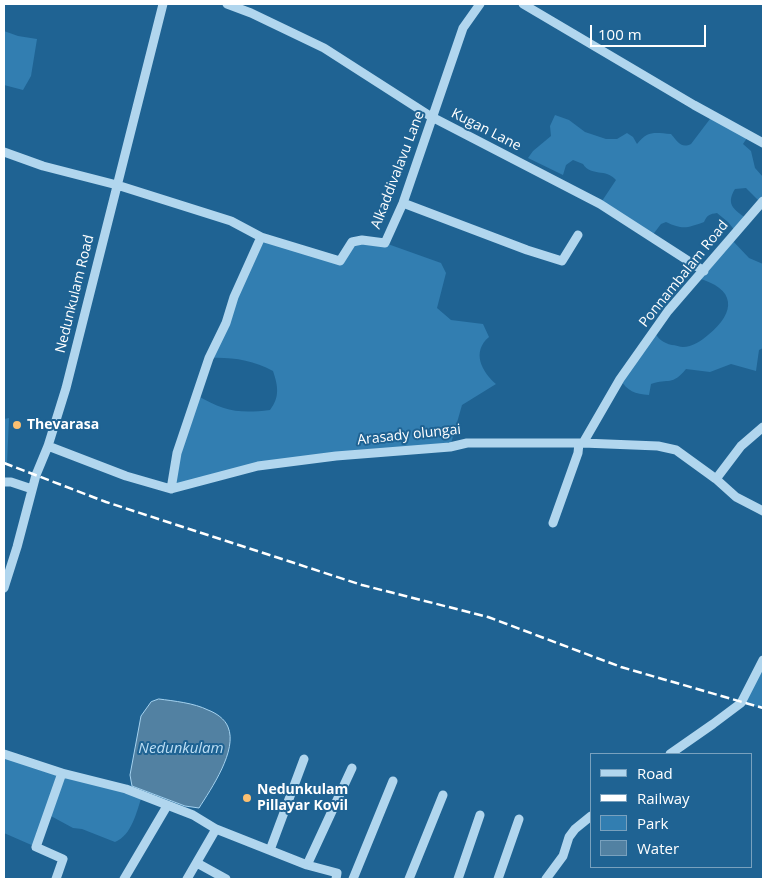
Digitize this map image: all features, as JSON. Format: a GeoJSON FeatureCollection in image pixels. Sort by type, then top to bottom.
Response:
{"type":"FeatureCollection","features":[{"type":"Feature","properties":{"kind":"street","name":"Nedunkulam Road"},"geometry":{"type":"LineString","coordinates":[[4,588],[32,489],[66,388],[162,4]]}},
{"type":"Feature","properties":{"kind":"street","name":"Kugan Lane"},"geometry":{"type":"LineString","coordinates":[[227,4],[251,13],[324,48],[434,118],[600,204],[704,271]]}},
{"type":"Feature","properties":{"kind":"street","name":"Alkaddivalavu Lane"},"geometry":{"type":"LineString","coordinates":[[4,152],[44,166],[117,185],[232,221],[261,237],[340,261],[352,242],[362,240],[385,243],[403,203],[434,118],[463,28],[480,4]]}},
{"type":"Feature","properties":{"kind":"street"},"geometry":{"type":"LineString","coordinates":[[523,4],[694,105],[763,143]]}},
{"type":"Feature","properties":{"kind":"street","name":"Ponnambalam Road"},"geometry":{"type":"LineString","coordinates":[[553,523],[581,443],[620,379],[668,311],[763,201]]}},
{"type":"Feature","properties":{"kind":"street"},"geometry":{"type":"LineString","coordinates":[[403,203],[527,250],[562,261],[578,235]]}},
{"type":"Feature","properties":{"kind":"street"},"geometry":{"type":"LineString","coordinates":[[48,446],[126,476],[170,489],[177,453],[209,358],[226,324],[234,297],[261,237]]}},
{"type":"Feature","properties":{"kind":"street"},"geometry":{"type":"LineString","coordinates":[[716,479],[741,446],[763,428]]}},
{"type":"Feature","properties":{"kind":"street","name":"Arasady olungai"},"geometry":{"type":"LineString","coordinates":[[170,489],[258,466],[336,456],[450,447],[467,443],[581,443],[658,446],[676,450],[716,479],[736,497],[763,511]]}},
{"type":"Feature","properties":{"kind":"street"},"geometry":{"type":"LineString","coordinates":[[4,482],[11,482],[32,489]]}},
{"type":"Feature","properties":{"kind":"street"},"geometry":{"type":"LineString","coordinates":[[671,753],[741,702],[763,660]]}},
{"type":"Feature","properties":{"kind":"street"},"geometry":{"type":"LineString","coordinates":[[4,754],[62,773],[126,789],[193,815],[216,829],[336,876],[349,879]]}},
{"type":"Feature","properties":{"kind":"street"},"geometry":{"type":"LineString","coordinates":[[270,850],[304,759]]}},
{"type":"Feature","properties":{"kind":"street"},"geometry":{"type":"LineString","coordinates":[[307,864],[352,768]]}},
{"type":"Feature","properties":{"kind":"street"},"geometry":{"type":"LineString","coordinates":[[56,879],[63,859],[36,847],[62,773]]}},
{"type":"Feature","properties":{"kind":"street"},"geometry":{"type":"LineString","coordinates":[[353,879],[393,781]]}},
{"type":"Feature","properties":{"kind":"street"},"geometry":{"type":"LineString","coordinates":[[409,879],[443,795]]}},
{"type":"Feature","properties":{"kind":"street"},"geometry":{"type":"LineString","coordinates":[[124,879],[168,806]]}},
{"type":"Feature","properties":{"kind":"street"},"geometry":{"type":"LineString","coordinates":[[458,879],[480,815]]}},
{"type":"Feature","properties":{"kind":"street"},"geometry":{"type":"LineString","coordinates":[[546,879],[563,856],[569,837],[590,817]]}},
{"type":"Feature","properties":{"kind":"street"},"geometry":{"type":"LineString","coordinates":[[498,879],[519,819]]}},
{"type":"Feature","properties":{"kind":"street"},"geometry":{"type":"LineString","coordinates":[[188,879],[216,829]]}},
{"type":"Feature","properties":{"kind":"street"},"geometry":{"type":"LineString","coordinates":[[197,863],[226,879]]}},
{"type":"Feature","properties":{"kind":"green space"},"geometry":{"type":"Polygon","coordinates":[[[4,31],[18,36],[37,39],[31,76],[23,90],[4,85],[4,31]]]}},
{"type":"Feature","properties":{"kind":"green space"},"geometry":{"type":"Polygon","coordinates":[[[555,115],[569,120],[585,132],[606,139],[617,139],[627,133],[633,137],[637,144],[648,134],[671,134],[684,146],[691,144],[713,115],[749,135],[743,144],[751,151],[755,168],[763,177],[763,201],[761,203],[746,188],[735,189],[731,203],[735,210],[747,219],[736,232],[717,213],[709,215],[704,222],[689,227],[681,227],[666,222],[661,224],[651,237],[600,204],[616,180],[612,176],[590,170],[583,164],[573,160],[566,165],[563,175],[528,158],[533,151],[551,136],[550,126],[555,115]]]}},
{"type":"Feature","properties":{"kind":"green space"},"geometry":{"type":"Polygon","coordinates":[[[261,237],[339,261],[352,242],[385,243],[441,263],[446,273],[437,308],[451,320],[483,324],[489,337],[481,349],[481,362],[486,374],[496,384],[462,405],[450,447],[258,466],[171,489],[196,395],[223,408],[249,412],[270,410],[277,396],[273,371],[242,360],[209,358],[261,237]]]}},
{"type":"Feature","properties":{"kind":"green space"},"geometry":{"type":"Polygon","coordinates":[[[731,239],[749,258],[763,264],[763,348],[759,350],[756,371],[731,364],[710,372],[686,369],[674,380],[651,384],[649,395],[636,393],[629,389],[620,379],[654,331],[666,343],[686,347],[705,337],[724,318],[728,309],[725,294],[710,282],[697,278],[731,239]]]}},
{"type":"Feature","properties":{"kind":"green space"},"geometry":{"type":"Polygon","coordinates":[[[9,418],[7,464],[4,463],[4,419],[9,418]]]}},
{"type":"Feature","properties":{"kind":"green space"},"geometry":{"type":"Polygon","coordinates":[[[763,660],[763,708],[741,703],[763,660]]]}},
{"type":"Feature","properties":{"kind":"green space"},"geometry":{"type":"Polygon","coordinates":[[[4,754],[142,796],[126,834],[115,842],[82,829],[73,828],[49,815],[36,847],[4,833],[4,754]]]}},
{"type":"Feature","properties":{"kind":"water","name":"Nedunkulam"},"geometry":{"type":"Polygon","coordinates":[[[159,699],[202,708],[220,717],[228,727],[230,736],[226,758],[222,769],[199,808],[185,806],[132,786],[130,775],[141,716],[151,702],[159,699]]]}},
{"type":"Feature","properties":{"kind":"railway"},"geometry":{"type":"LineString","coordinates":[[4,463],[106,502],[362,585],[488,617],[621,667],[763,708]]}},
{"type":"Feature","properties":{"kind":"place","name":"Thevarasa"},"geometry":{"type":"Point","coordinates":[17,425]}},
{"type":"Feature","properties":{"kind":"place","name":"Nedunkulam Pillayar Kovil"},"geometry":{"type":"Point","coordinates":[247,798]}}]}
